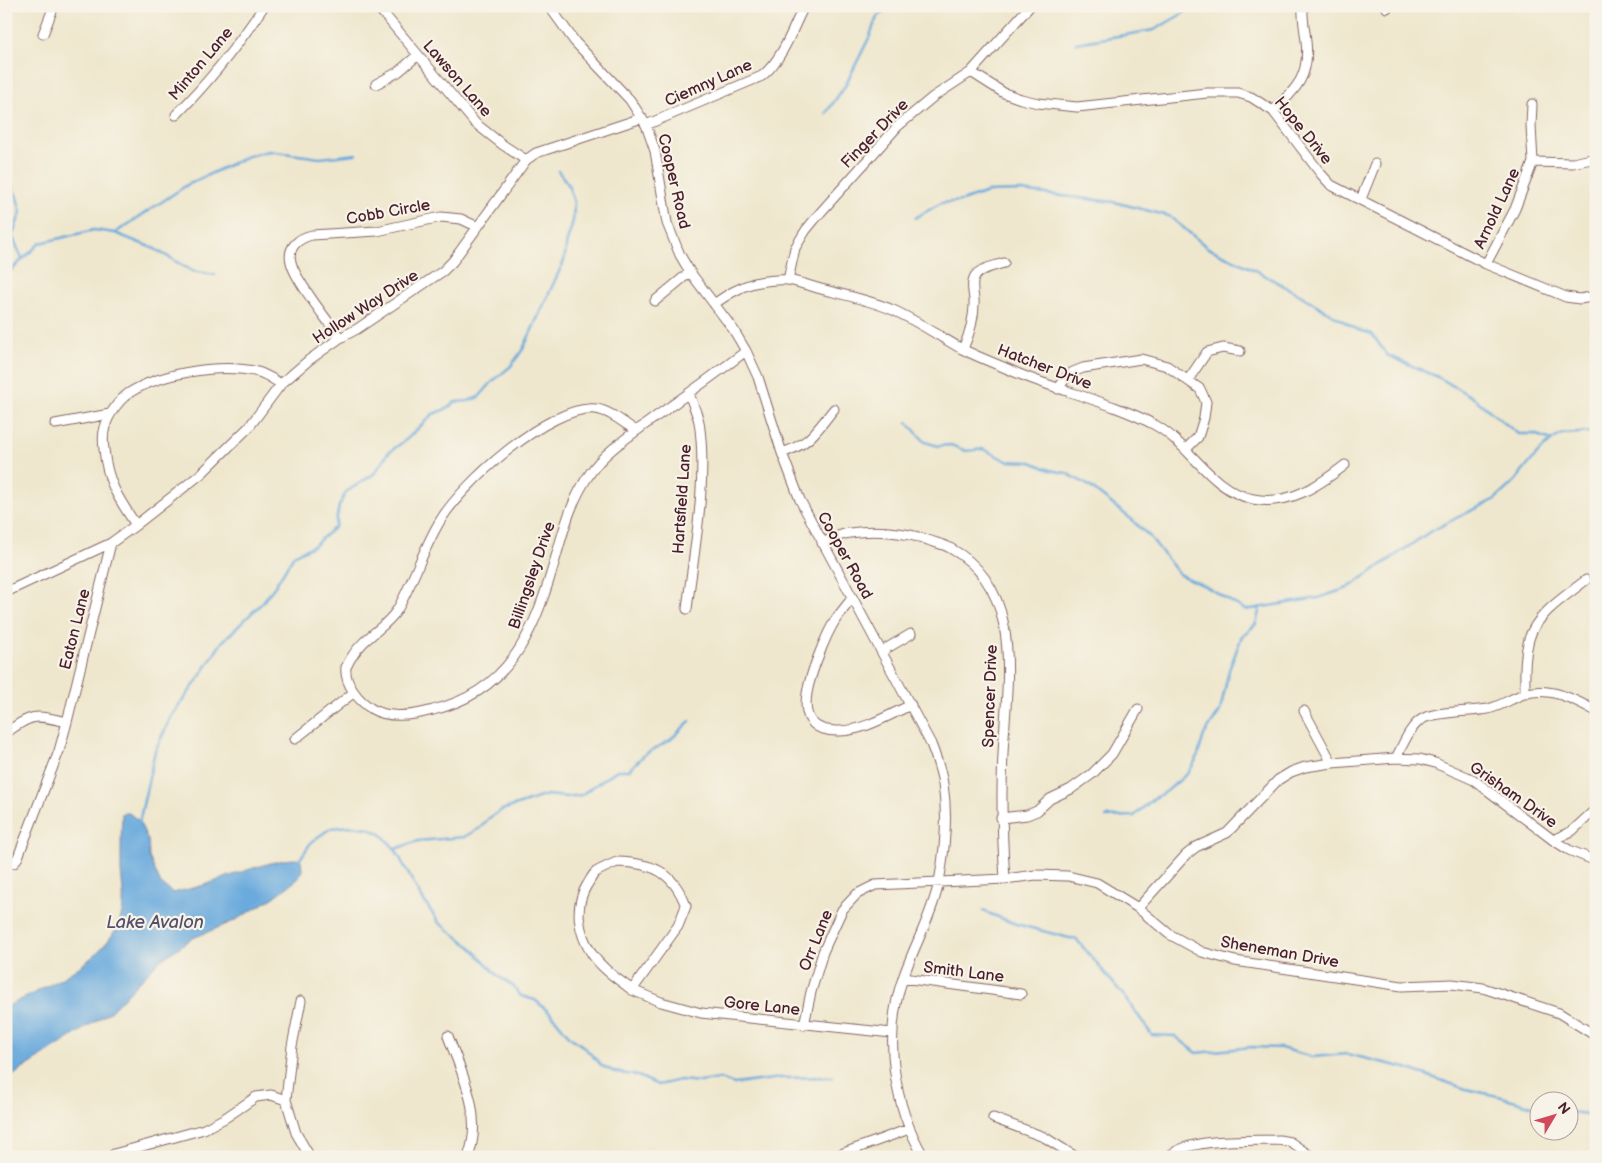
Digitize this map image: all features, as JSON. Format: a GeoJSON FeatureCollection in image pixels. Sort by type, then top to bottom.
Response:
{"type":"FeatureCollection","features":[{"type":"Feature","properties":{"kind":"street"},"geometry":{"type":"LineString","coordinates":[[43,34],[54,6]]}},
{"type":"Feature","properties":{"kind":"street","name":"Minton Lane"},"geometry":{"type":"LineString","coordinates":[[176,115],[226,58],[264,6]]}},
{"type":"Feature","properties":{"kind":"street","name":"Lawson Lane"},"geometry":{"type":"LineString","coordinates":[[376,6],[475,123],[503,146],[526,160]]}},
{"type":"Feature","properties":{"kind":"street","name":"Cooper Road"},"geometry":{"type":"LineString","coordinates":[[549,6],[575,42],[630,100],[644,121],[656,159],[668,223],[680,255],[746,350],[758,377],[782,453],[800,500],[931,744],[943,784],[946,820],[939,882],[903,978],[892,1033],[896,1080],[909,1129],[924,1157]]}},
{"type":"Feature","properties":{"kind":"street","name":"Ciemny Lane"},"geometry":{"type":"LineString","coordinates":[[644,121],[762,76],[772,69],[804,6]]}},
{"type":"Feature","properties":{"kind":"street","name":"Finger Drive"},"geometry":{"type":"LineString","coordinates":[[788,280],[795,248],[806,230],[820,213],[898,126],[933,97],[971,72],[1030,6]]}},
{"type":"Feature","properties":{"kind":"street"},"geometry":{"type":"LineString","coordinates":[[1273,110],[1291,94],[1305,71],[1308,60],[1303,6]]}},
{"type":"Feature","properties":{"kind":"street"},"geometry":{"type":"LineString","coordinates":[[376,84],[398,72],[418,54]]}},
{"type":"Feature","properties":{"kind":"street","name":"Hope Drive"},"geometry":{"type":"LineString","coordinates":[[971,72],[1004,92],[1038,103],[1077,107],[1225,92],[1251,97],[1273,110],[1331,185],[1486,264],[1566,297],[1580,299],[1596,296]]}},
{"type":"Feature","properties":{"kind":"street","name":"Arnold Lane"},"geometry":{"type":"LineString","coordinates":[[1486,264],[1515,209],[1533,162],[1532,104]]}},
{"type":"Feature","properties":{"kind":"street","name":"Hollow Way Drive"},"geometry":{"type":"LineString","coordinates":[[6,592],[111,543],[201,474],[249,427],[281,384],[309,360],[443,271],[478,228],[526,160],[536,153],[644,121]]}},
{"type":"Feature","properties":{"kind":"street"},"geometry":{"type":"LineString","coordinates":[[1533,162],[1572,163],[1596,158]]}},
{"type":"Feature","properties":{"kind":"street"},"geometry":{"type":"LineString","coordinates":[[1361,199],[1375,164]]}},
{"type":"Feature","properties":{"kind":"street","name":"Cobb Circle"},"geometry":{"type":"LineString","coordinates":[[340,338],[302,284],[291,263],[292,248],[297,242],[304,237],[312,235],[377,231],[441,218],[461,219],[478,228]]}},
{"type":"Feature","properties":{"kind":"street"},"geometry":{"type":"LineString","coordinates":[[962,349],[970,332],[974,308],[972,282],[976,275],[982,271],[1004,263]]}},
{"type":"Feature","properties":{"kind":"street"},"geometry":{"type":"LineString","coordinates":[[654,300],[690,272]]}},
{"type":"Feature","properties":{"kind":"street","name":"Hatcher Drive"},"geometry":{"type":"LineString","coordinates":[[714,304],[734,290],[744,286],[788,280],[875,303],[893,310],[962,349],[1031,379],[1102,403],[1156,426],[1186,449],[1202,468],[1224,486],[1242,496],[1254,499],[1287,499],[1323,483],[1345,465]]}},
{"type":"Feature","properties":{"kind":"street"},"geometry":{"type":"LineString","coordinates":[[1188,380],[1207,352],[1223,348],[1240,351]]}},
{"type":"Feature","properties":{"kind":"street","name":"Billingsley Drive"},"geometry":{"type":"LineString","coordinates":[[353,692],[360,701],[374,710],[386,714],[419,714],[458,703],[492,682],[515,658],[528,635],[545,592],[574,500],[592,470],[636,432],[746,350]]}},
{"type":"Feature","properties":{"kind":"street"},"geometry":{"type":"LineString","coordinates":[[1058,389],[1073,372],[1083,368],[1141,359],[1167,366],[1200,389],[1206,402],[1204,418],[1198,437],[1186,449]]}},
{"type":"Feature","properties":{"kind":"street"},"geometry":{"type":"LineString","coordinates":[[136,525],[109,480],[104,445],[104,428],[110,414],[127,394],[142,386],[198,370],[246,370],[260,373],[281,384]]}},
{"type":"Feature","properties":{"kind":"street","name":"Hartsfield Lane"},"geometry":{"type":"LineString","coordinates":[[687,609],[700,498],[702,453],[698,421],[689,393]]}},
{"type":"Feature","properties":{"kind":"street"},"geometry":{"type":"LineString","coordinates":[[295,739],[353,692],[346,666],[362,643],[396,613],[428,541],[442,518],[455,500],[487,466],[549,422],[572,412],[589,408],[599,409],[608,413],[636,432]]}},
{"type":"Feature","properties":{"kind":"street"},"geometry":{"type":"LineString","coordinates":[[782,453],[798,448],[810,439],[834,409]]}},
{"type":"Feature","properties":{"kind":"street"},"geometry":{"type":"LineString","coordinates":[[55,424],[110,414]]}},
{"type":"Feature","properties":{"kind":"street","name":"Spencer Drive"},"geometry":{"type":"LineString","coordinates":[[822,543],[848,533],[870,531],[922,538],[949,548],[965,558],[973,564],[990,585],[998,603],[1004,628],[1008,666],[1001,818],[1005,879]]}},
{"type":"Feature","properties":{"kind":"street","name":"Eaton Lane"},"geometry":{"type":"LineString","coordinates":[[6,866],[14,863],[18,857],[59,751],[111,543]]}},
{"type":"Feature","properties":{"kind":"street"},"geometry":{"type":"LineString","coordinates":[[1525,694],[1525,661],[1530,637],[1545,613],[1586,580]]}},
{"type":"Feature","properties":{"kind":"street"},"geometry":{"type":"LineString","coordinates":[[852,598],[830,629],[810,677],[804,703],[808,716],[821,729],[840,731],[868,725],[911,705]]}},
{"type":"Feature","properties":{"kind":"street"},"geometry":{"type":"LineString","coordinates":[[882,651],[911,634]]}},
{"type":"Feature","properties":{"kind":"street"},"geometry":{"type":"LineString","coordinates":[[1396,758],[1411,730],[1424,718],[1490,708],[1525,694],[1539,692],[1554,693],[1568,697],[1596,711]]}},
{"type":"Feature","properties":{"kind":"street"},"geometry":{"type":"LineString","coordinates":[[1001,818],[1027,815],[1036,811],[1050,799],[1092,774],[1112,754],[1138,708]]}},
{"type":"Feature","properties":{"kind":"street"},"geometry":{"type":"LineString","coordinates":[[1304,711],[1332,763]]}},
{"type":"Feature","properties":{"kind":"street"},"geometry":{"type":"LineString","coordinates":[[6,733],[21,721],[32,717],[42,716],[67,722]]}},
{"type":"Feature","properties":{"kind":"street","name":"Grisham Drive"},"geometry":{"type":"LineString","coordinates":[[1138,908],[1186,855],[1196,847],[1226,832],[1278,780],[1291,772],[1305,767],[1332,763],[1396,758],[1420,759],[1434,763],[1474,780],[1553,840],[1569,850],[1596,861]]}},
{"type":"Feature","properties":{"kind":"street"},"geometry":{"type":"LineString","coordinates":[[1553,840],[1572,831],[1596,809]]}},
{"type":"Feature","properties":{"kind":"street","name":"Gore Lane"},"geometry":{"type":"LineString","coordinates":[[632,990],[678,926],[686,906],[682,893],[664,873],[652,866],[636,862],[617,862],[595,873],[582,894],[578,917],[585,942],[592,954],[602,966],[632,990],[661,1002],[701,1013],[892,1033]]}},
{"type":"Feature","properties":{"kind":"street","name":"Sheneman Drive"},"geometry":{"type":"LineString","coordinates":[[939,882],[1005,879],[1036,875],[1068,876],[1098,883],[1138,908],[1169,934],[1202,952],[1235,961],[1402,986],[1452,984],[1483,988],[1560,1013],[1596,1036]]}},
{"type":"Feature","properties":{"kind":"street","name":"Orr Lane"},"geometry":{"type":"LineString","coordinates":[[804,1025],[811,992],[823,952],[842,910],[857,894],[875,885],[939,882]]}},
{"type":"Feature","properties":{"kind":"street","name":"Smith Lane"},"geometry":{"type":"LineString","coordinates":[[903,978],[1021,994]]}},
{"type":"Feature","properties":{"kind":"street"},"geometry":{"type":"LineString","coordinates":[[301,1001],[292,1046],[286,1100],[296,1133],[310,1157]]}},
{"type":"Feature","properties":{"kind":"street"},"geometry":{"type":"LineString","coordinates":[[448,1036],[467,1086],[475,1120],[472,1146],[468,1157]]}},
{"type":"Feature","properties":{"kind":"street"},"geometry":{"type":"LineString","coordinates":[[114,1154],[204,1129],[232,1114],[256,1097],[271,1095],[286,1100]]}},
{"type":"Feature","properties":{"kind":"street"},"geometry":{"type":"LineString","coordinates":[[993,1118],[1044,1137],[1076,1157]]}},
{"type":"Feature","properties":{"kind":"street"},"geometry":{"type":"LineString","coordinates":[[833,1157],[909,1129]]}},
{"type":"Feature","properties":{"kind":"street"},"geometry":{"type":"LineString","coordinates":[[1168,1157],[1181,1149],[1197,1144],[1279,1140],[1290,1142],[1312,1157]]}},
{"type":"Feature","properties":{"kind":"water","name":"Lake Avalon"},"geometry":{"type":"Polygon","coordinates":[[[122,813],[129,813],[139,821],[148,840],[149,857],[161,884],[173,893],[281,861],[301,860],[302,870],[299,878],[273,898],[234,921],[191,939],[158,962],[111,1011],[6,1080],[6,1007],[41,990],[78,968],[95,955],[108,940],[118,924],[123,906],[121,871],[122,813]]]}},
{"type":"Feature","properties":{"kind":"waterway"},"geometry":{"type":"LineString","coordinates":[[826,113],[845,86],[869,38],[877,17],[890,6]]}},
{"type":"Feature","properties":{"kind":"waterway"},"geometry":{"type":"LineString","coordinates":[[1076,43],[1154,30],[1196,6]]}},
{"type":"Feature","properties":{"kind":"waterway"},"geometry":{"type":"LineString","coordinates":[[6,275],[40,243],[94,230],[115,233],[187,185],[248,156],[269,151],[320,158],[356,154]]}},
{"type":"Feature","properties":{"kind":"waterway"},"geometry":{"type":"LineString","coordinates":[[139,823],[155,751],[172,715],[222,642],[262,603],[294,555],[313,546],[335,527],[339,506],[346,492],[375,473],[388,453],[407,439],[433,414],[448,408],[455,402],[468,401],[479,397],[493,381],[511,366],[523,349],[564,261],[573,221],[574,202],[568,184],[558,171]]}},
{"type":"Feature","properties":{"kind":"waterway"},"geometry":{"type":"LineString","coordinates":[[6,173],[17,197],[21,212],[12,236],[22,258]]}},
{"type":"Feature","properties":{"kind":"waterway"},"geometry":{"type":"LineString","coordinates":[[915,218],[941,203],[962,201],[987,192],[1020,191],[1114,202],[1169,216],[1208,248],[1253,269],[1358,330],[1372,334],[1387,355],[1440,378],[1475,399],[1518,434],[1533,434],[1552,440]]}},
{"type":"Feature","properties":{"kind":"waterway"},"geometry":{"type":"LineString","coordinates":[[115,233],[155,249],[192,271],[215,275]]}},
{"type":"Feature","properties":{"kind":"waterway"},"geometry":{"type":"LineString","coordinates":[[907,422],[925,442],[938,446],[951,445],[966,451],[983,449],[1007,461],[1031,462],[1050,470],[1066,473],[1088,485],[1131,519],[1150,537],[1180,575],[1205,586],[1245,610],[1318,598],[1348,588],[1428,533],[1494,500],[1515,481],[1537,454],[1552,440],[1562,434],[1596,432]]}},
{"type":"Feature","properties":{"kind":"waterway"},"geometry":{"type":"LineString","coordinates":[[1106,817],[1134,816],[1188,773],[1197,758],[1204,735],[1220,711],[1229,670],[1242,636],[1256,624],[1260,607]]}},
{"type":"Feature","properties":{"kind":"waterway"},"geometry":{"type":"LineString","coordinates":[[395,849],[418,841],[464,837],[480,828],[489,818],[502,810],[547,795],[566,797],[581,795],[617,770],[629,770],[644,755],[670,740],[690,721]]}},
{"type":"Feature","properties":{"kind":"waterway"},"geometry":{"type":"LineString","coordinates":[[298,862],[312,841],[331,828],[350,826],[369,828],[382,835],[395,849],[420,895],[439,923],[471,947],[498,976],[513,986],[521,996],[535,1000],[551,1014],[570,1037],[584,1047],[602,1066],[615,1072],[638,1076],[658,1085],[680,1080],[701,1082],[720,1079],[734,1084],[781,1078],[832,1077]]}},
{"type":"Feature","properties":{"kind":"waterway"},"geometry":{"type":"LineString","coordinates":[[983,911],[1016,924],[1077,940],[1125,997],[1152,1035],[1175,1036],[1197,1053],[1251,1047],[1281,1048],[1312,1057],[1347,1054],[1406,1068],[1466,1089],[1530,1105]]}},
{"type":"Feature","properties":{"kind":"waterway"},"geometry":{"type":"LineString","coordinates":[[1580,1113],[1596,1115]]}}]}
